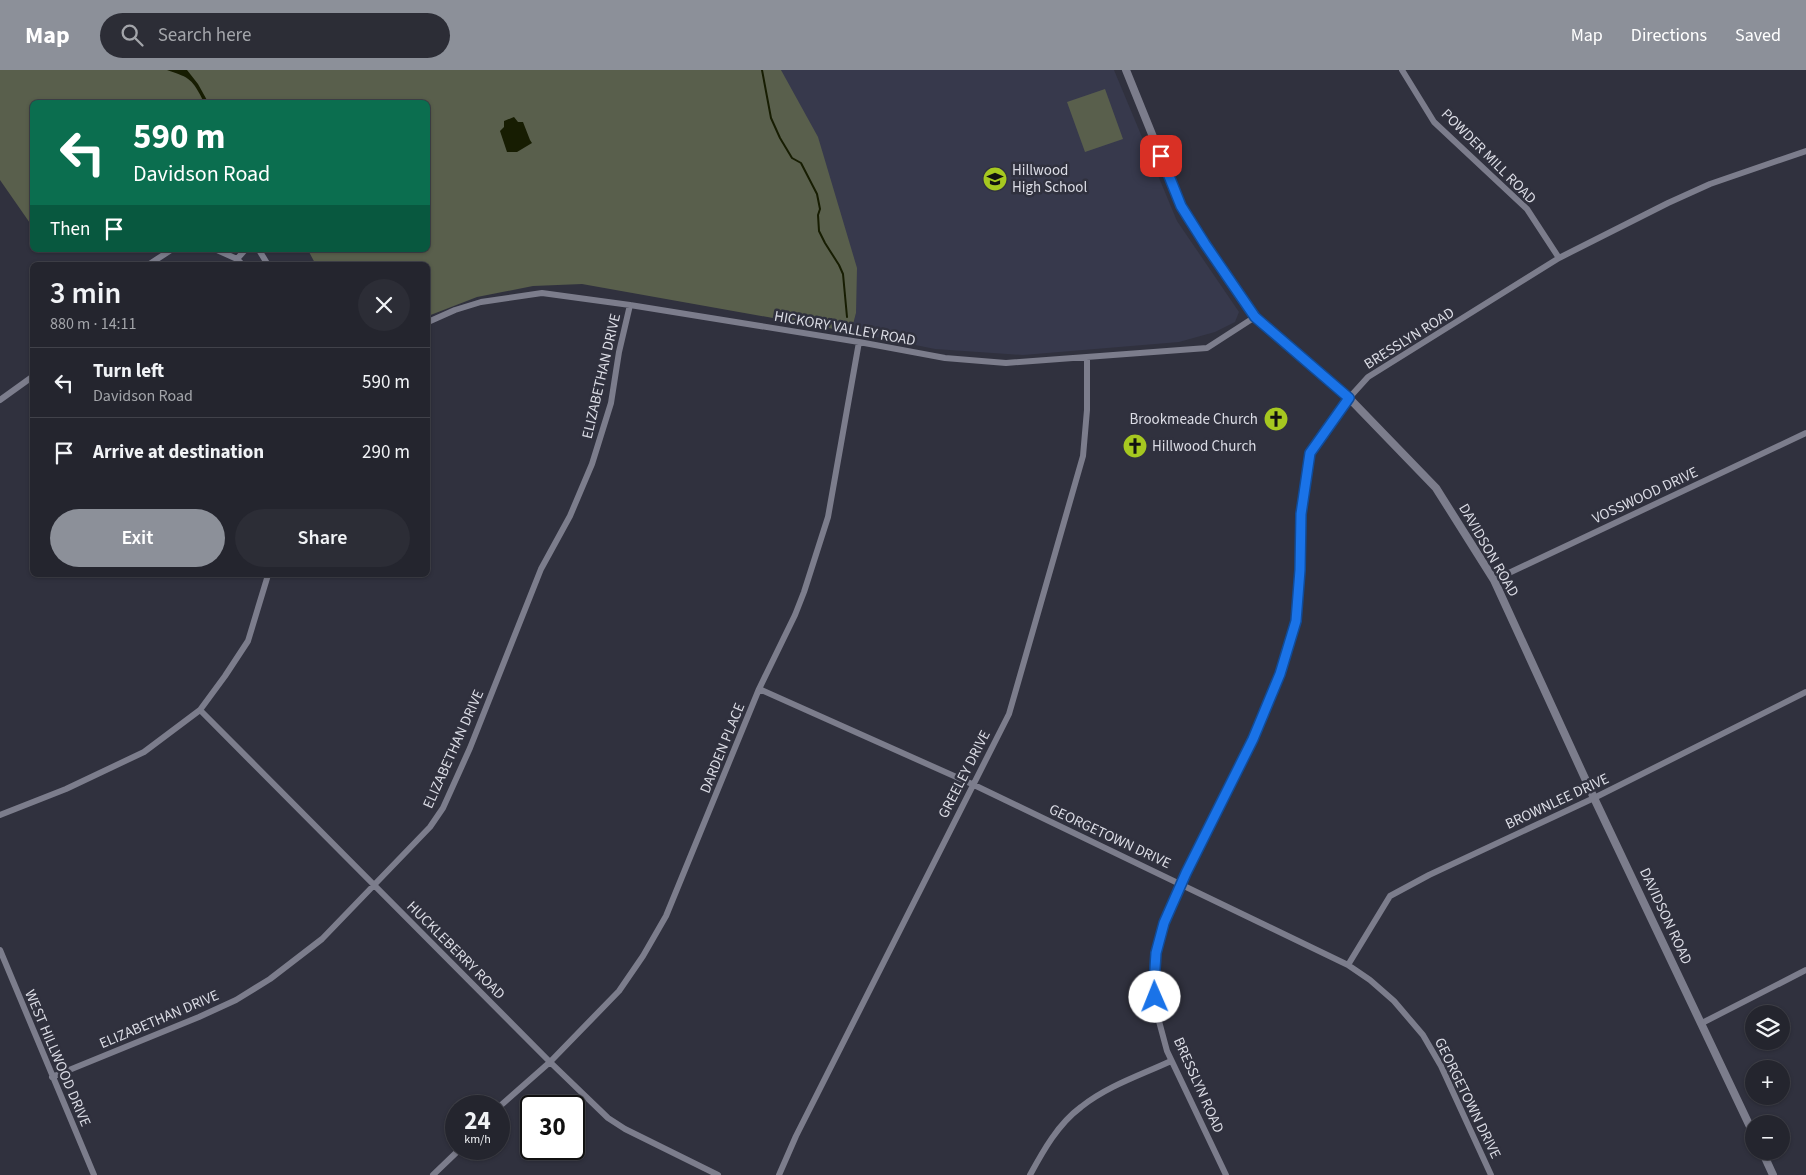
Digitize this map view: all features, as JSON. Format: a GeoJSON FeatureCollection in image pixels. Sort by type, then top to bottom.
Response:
{"type":"FeatureCollection","features":[{"type":"Feature","properties":{"kind":"street","name":"DAVIDSON ROAD"},"geometry":{"type":"LineString","coordinates":[[1126,70],[1181,206],[1255,317],[1349,398],[1436,488],[1494,580],[1594,798],[1745,1115]]}},
{"type":"Feature","properties":{"kind":"street","name":"POWDER MILL ROAD"},"geometry":{"type":"LineString","coordinates":[[1402,70],[1434,122],[1527,209],[1559,258]]}},
{"type":"Feature","properties":{"kind":"street","name":"BRESSLYN ROAD"},"geometry":{"type":"LineString","coordinates":[[1226,1175],[1171,1061],[1156,1010],[1154,984],[1156,953],[1164,923],[1253,739],[1280,674],[1296,621],[1300,570],[1301,514],[1310,453],[1349,398],[1368,377],[1559,258],[1710,184],[1806,151]]}},
{"type":"Feature","properties":{"kind":"street"},"geometry":{"type":"LineString","coordinates":[[153,262],[168,252]]}},
{"type":"Feature","properties":{"kind":"street"},"geometry":{"type":"LineString","coordinates":[[221,252],[239,262]]}},
{"type":"Feature","properties":{"kind":"street"},"geometry":{"type":"LineString","coordinates":[[237,260],[243,252]]}},
{"type":"Feature","properties":{"kind":"street","name":"HICKORY VALLEY ROAD"},"geometry":{"type":"LineString","coordinates":[[430,321],[474,304],[542,293],[630,305],[859,342],[945,358],[1006,363],[1207,348],[1255,317]]}},
{"type":"Feature","properties":{"kind":"street","name":"ELIZABETHAN DRIVE"},"geometry":{"type":"LineString","coordinates":[[52,1077],[199,1017],[236,1000],[270,979],[322,939],[430,827],[443,808],[470,748],[539,574],[570,516],[592,464],[611,403],[630,305]]}},
{"type":"Feature","properties":{"kind":"street","name":"DARDEN PLACE"},"geometry":{"type":"LineString","coordinates":[[510,1097],[550,1062],[619,991],[643,956],[666,916],[759,689],[795,615],[804,592],[828,517],[859,342]]}},
{"type":"Feature","properties":{"kind":"street","name":"GREELEY DRIVE"},"geometry":{"type":"LineString","coordinates":[[779,1175],[796,1136],[1009,714],[1084,456],[1087,410],[1087,358]]}},
{"type":"Feature","properties":{"kind":"street"},"geometry":{"type":"LineString","coordinates":[[0,400],[30,378]]}},
{"type":"Feature","properties":{"kind":"street","name":"VOSSWOOD DRIVE"},"geometry":{"type":"LineString","coordinates":[[1494,580],[1806,433]]}},
{"type":"Feature","properties":{"kind":"street"},"geometry":{"type":"LineString","coordinates":[[0,815],[66,789],[137,756],[200,710],[248,641],[267,577]]}},
{"type":"Feature","properties":{"kind":"street","name":"GEORGETOWN DRIVE"},"geometry":{"type":"LineString","coordinates":[[759,689],[972,784],[1348,965],[1370,980],[1394,1001],[1423,1035],[1440,1066],[1491,1175]]}},
{"type":"Feature","properties":{"kind":"street","name":"BROWNLEE DRIVE"},"geometry":{"type":"LineString","coordinates":[[1348,965],[1390,896],[1594,798],[1806,692]]}},
{"type":"Feature","properties":{"kind":"street","name":"HUCKLEBERRY ROAD"},"geometry":{"type":"LineString","coordinates":[[200,710],[608,1118],[625,1129],[718,1175]]}},
{"type":"Feature","properties":{"kind":"street","name":"WEST HILLWOOD DRIVE"},"geometry":{"type":"LineString","coordinates":[[0,950],[94,1175]]}},
{"type":"Feature","properties":{"kind":"street"},"geometry":{"type":"LineString","coordinates":[[1702,1024],[1806,970]]}},
{"type":"Feature","properties":{"kind":"street"},"geometry":{"type":"LineString","coordinates":[[1030,1175],[1042,1152],[1079,1108],[1101,1093],[1171,1061]]}},
{"type":"Feature","properties":{"kind":"street"},"geometry":{"type":"LineString","coordinates":[[433,1175],[449,1160]]}},
{"type":"Feature","properties":{"kind":"street"},"geometry":{"type":"LineString","coordinates":[[1766,1160],[1773,1175]]}},
{"type":"Feature","properties":{"kind":"shaded area"},"geometry":{"type":"Polygon","coordinates":[[[0,70],[781,70],[818,137],[857,268],[856,313],[851,332],[582,284],[533,286],[477,297],[430,315],[430,262],[314,262],[309,252],[430,252],[430,100],[30,100],[30,223],[0,180],[0,70]]]}},
{"type":"Feature","properties":{"kind":"shaded area"},"geometry":{"type":"Polygon","coordinates":[[[167,70],[187,70],[207,100],[203,100],[197,88],[190,80],[167,70]]]}},
{"type":"Feature","properties":{"kind":"shaded area","name":"Hillwood High School"},"geometry":{"type":"Polygon","coordinates":[[[781,70],[1114,70],[1177,221],[1239,312],[1235,322],[1215,332],[1179,342],[1023,355],[935,349],[851,332],[856,313],[781,70]]]}},
{"type":"Feature","properties":{"kind":"shaded area"},"geometry":{"type":"Polygon","coordinates":[[[1105,89],[1123,139],[1085,152],[1067,102],[1105,89]]]}},
{"type":"Feature","properties":{"kind":"shaded area"},"geometry":{"type":"Polygon","coordinates":[[[514,117],[518,122],[523,122],[532,143],[517,152],[507,152],[500,131],[504,127],[504,121],[514,117]]]}},
{"type":"Feature","properties":{"kind":"waterway"},"geometry":{"type":"LineString","coordinates":[[762,70],[771,118],[792,158],[801,163],[817,194],[820,209],[818,215],[819,231],[843,274],[847,317]]}},
{"type":"Feature","properties":{"kind":"place","name":"Hillwood High School"},"geometry":{"type":"Point","coordinates":[995,179]}},
{"type":"Feature","properties":{"kind":"place","name":"Brookmeade Church"},"geometry":{"type":"Point","coordinates":[1276,419]}},
{"type":"Feature","properties":{"kind":"place","name":"Hillwood Church"},"geometry":{"type":"Point","coordinates":[1135,446]}},
{"type":"Feature","properties":{"kind":"route"},"geometry":{"type":"LineString","coordinates":[[1155,997],[1156,953],[1164,923],[1186,873],[1253,739],[1280,674],[1296,621],[1300,570],[1301,514],[1310,453],[1349,398],[1255,317],[1181,206],[1161,156]]}}]}
